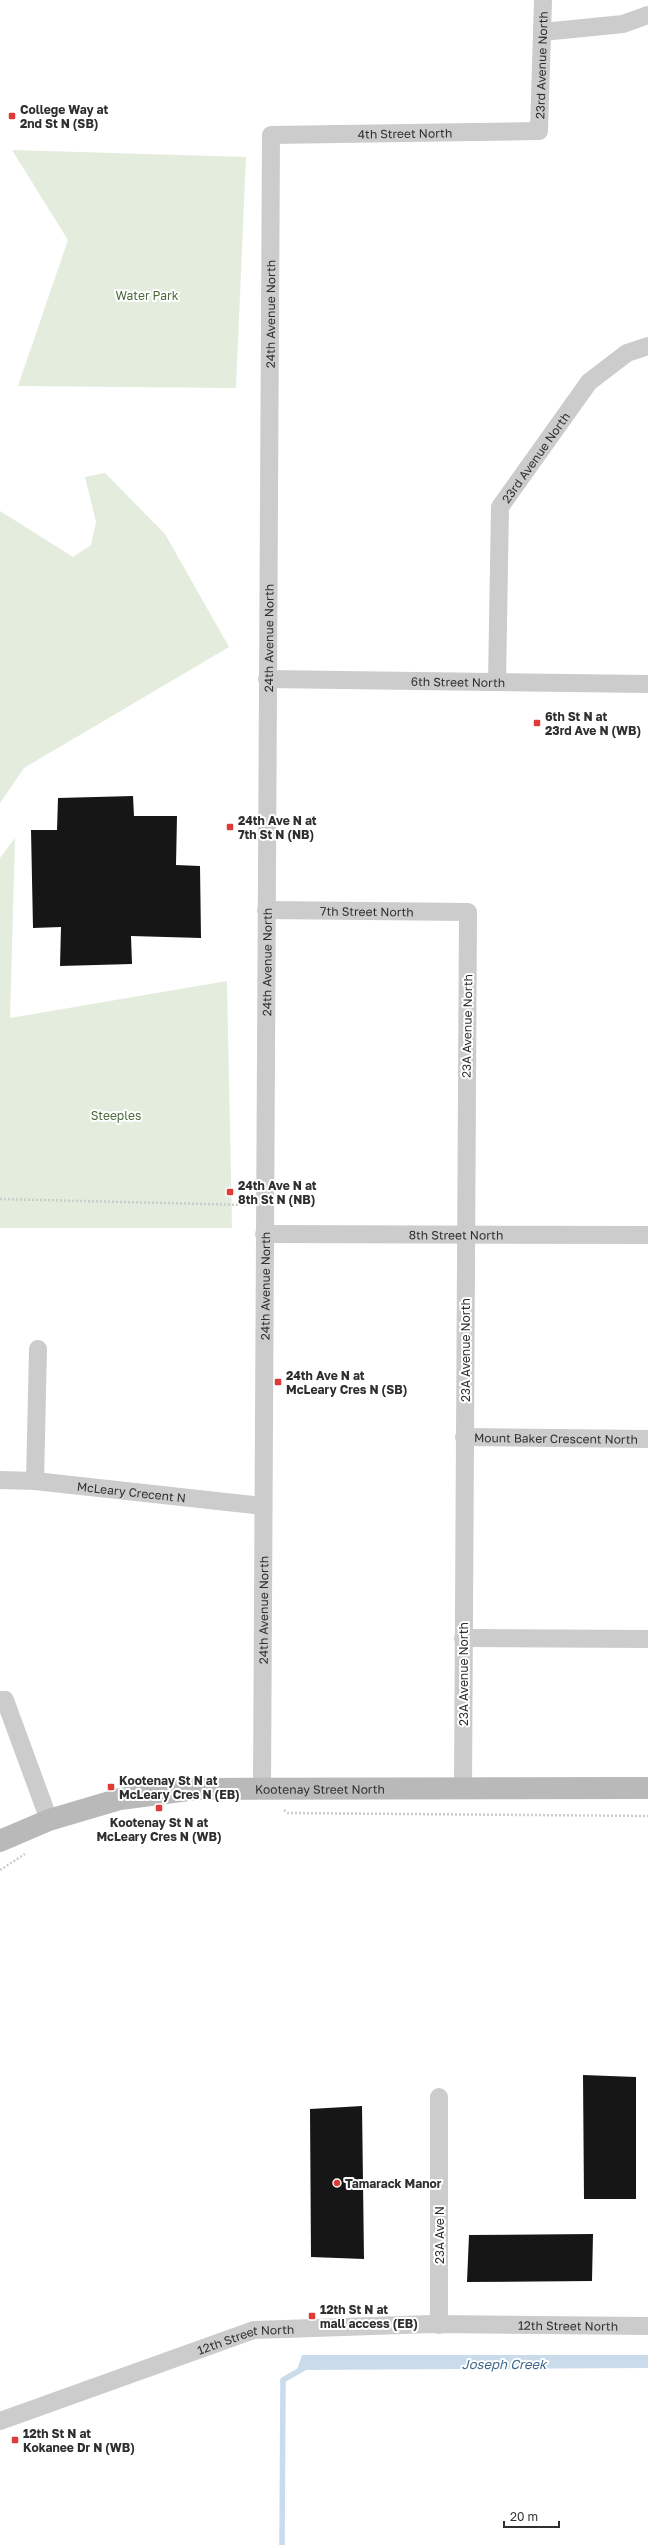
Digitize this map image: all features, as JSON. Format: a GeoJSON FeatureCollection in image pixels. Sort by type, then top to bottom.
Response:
{"type":"FeatureCollection","features":[{"type":"Feature","properties":{"kind":"street","name":"23rd Avenue North"},"geometry":{"type":"LineString","coordinates":[[540,131],[543,0]]}},
{"type":"Feature","properties":{"kind":"street"},"geometry":{"type":"LineString","coordinates":[[543,32],[623,24],[648,15]]}},
{"type":"Feature","properties":{"kind":"street","name":"4th Street North"},"geometry":{"type":"LineString","coordinates":[[271,135],[540,131]]}},
{"type":"Feature","properties":{"kind":"street","name":"24th Avenue North"},"geometry":{"type":"LineString","coordinates":[[262,1789],[271,135]]}},
{"type":"Feature","properties":{"kind":"street","name":"23rd Avenue North"},"geometry":{"type":"LineString","coordinates":[[497,682],[500,507],[589,382],[627,353],[648,346]]}},
{"type":"Feature","properties":{"kind":"street","name":"6th Street North"},"geometry":{"type":"LineString","coordinates":[[267,679],[648,684]]}},
{"type":"Feature","properties":{"kind":"street","name":"7th Street North"},"geometry":{"type":"LineString","coordinates":[[266,910],[468,912]]}},
{"type":"Feature","properties":{"kind":"street","name":"23A Avenue North"},"geometry":{"type":"LineString","coordinates":[[464,1788],[463,1638],[468,912]]}},
{"type":"Feature","properties":{"kind":"street","name":"8th Street North"},"geometry":{"type":"LineString","coordinates":[[264,1234],[648,1235]]}},
{"type":"Feature","properties":{"kind":"street"},"geometry":{"type":"LineString","coordinates":[[35,1481],[38,1349]]}},
{"type":"Feature","properties":{"kind":"street","name":"Mount Baker Crescent North"},"geometry":{"type":"LineString","coordinates":[[464,1438],[648,1439]]}},
{"type":"Feature","properties":{"kind":"street","name":"McLeary Crecent N"},"geometry":{"type":"LineString","coordinates":[[0,1480],[35,1481],[263,1506]]}},
{"type":"Feature","properties":{"kind":"street"},"geometry":{"type":"LineString","coordinates":[[463,1638],[648,1639]]}},
{"type":"Feature","properties":{"kind":"street"},"geometry":{"type":"LineString","coordinates":[[0,1700],[4,1700],[49,1820]]}},
{"type":"Feature","properties":{"kind":"street","name":"Kootenay Street North"},"geometry":{"type":"LineString","coordinates":[[0,1841],[49,1820],[120,1798],[196,1789],[648,1788]]}},
{"type":"Feature","properties":{"kind":"street","name":"23A Ave N"},"geometry":{"type":"LineString","coordinates":[[439,2097],[439,2325]]}},
{"type":"Feature","properties":{"kind":"street","name":"12th Street North"},"geometry":{"type":"LineString","coordinates":[[0,2421],[254,2330],[439,2325],[648,2326]]}},
{"type":"Feature","properties":{"kind":"path"},"geometry":{"type":"LineString","coordinates":[[0,1199],[264,1205]]}},
{"type":"Feature","properties":{"kind":"path"},"geometry":{"type":"LineString","coordinates":[[262,1789],[288,1813],[648,1816]]}},
{"type":"Feature","properties":{"kind":"green space","name":"Water Park"},"geometry":{"type":"Polygon","coordinates":[[[12,150],[246,157],[236,388],[18,386],[68,240],[12,150]]]}},
{"type":"Feature","properties":{"kind":"green space"},"geometry":{"type":"Polygon","coordinates":[[[105,473],[165,534],[229,647],[24,768],[0,803],[0,511],[73,557],[91,545],[96,522],[85,477],[105,473]]]}},
{"type":"Feature","properties":{"kind":"green space","name":"Steeples"},"geometry":{"type":"Polygon","coordinates":[[[15,838],[10,1018],[227,981],[232,1228],[0,1228],[0,858],[15,838]]]}},
{"type":"Feature","properties":{"kind":"water"},"geometry":{"type":"Polygon","coordinates":[[[302,2355],[648,2355],[648,2368],[297,2370],[302,2355]]]}},
{"type":"Feature","properties":{"kind":"building"},"geometry":{"type":"Polygon","coordinates":[[[133,796],[134,816],[177,816],[176,865],[200,866],[201,938],[131,936],[132,964],[60,966],[61,927],[33,928],[31,830],[57,830],[58,798],[133,796]]]}},
{"type":"Feature","properties":{"kind":"building"},"geometry":{"type":"Polygon","coordinates":[[[583,2075],[636,2077],[636,2199],[584,2199],[583,2075]]]}},
{"type":"Feature","properties":{"kind":"building","name":"Tamarack Manor"},"geometry":{"type":"Polygon","coordinates":[[[362,2106],[364,2259],[311,2257],[310,2109],[362,2106]]]}},
{"type":"Feature","properties":{"kind":"building"},"geometry":{"type":"Polygon","coordinates":[[[593,2234],[592,2281],[467,2282],[469,2235],[593,2234]]]}},
{"type":"Feature","properties":{"kind":"waterway","name":"Joseph Creek"},"geometry":{"type":"LineString","coordinates":[[282,2545],[283,2380],[304,2368]]}},
{"type":"Feature","properties":{"kind":"place","name":"College Way at 2nd St N (SB)"},"geometry":{"type":"Point","coordinates":[12,116]}},
{"type":"Feature","properties":{"kind":"place","name":"6th St N at 23rd Ave N (WB)"},"geometry":{"type":"Point","coordinates":[537,723]}},
{"type":"Feature","properties":{"kind":"place","name":"24th Ave N at 7th St N (NB)"},"geometry":{"type":"Point","coordinates":[230,827]}},
{"type":"Feature","properties":{"kind":"place","name":"24th Ave N at 8th St N (NB)"},"geometry":{"type":"Point","coordinates":[230,1192]}},
{"type":"Feature","properties":{"kind":"place","name":"24th Ave N at McLeary Cres N (SB)"},"geometry":{"type":"Point","coordinates":[278,1382]}},
{"type":"Feature","properties":{"kind":"place","name":"Kootenay St N at McLeary Cres N (EB)"},"geometry":{"type":"Point","coordinates":[111,1787]}},
{"type":"Feature","properties":{"kind":"place","name":"Kootenay St N at McLeary Cres N (WB)"},"geometry":{"type":"Point","coordinates":[159,1808]}},
{"type":"Feature","properties":{"kind":"place","name":"Tamarack Manor"},"geometry":{"type":"Point","coordinates":[337,2183]}},
{"type":"Feature","properties":{"kind":"place","name":"12th St N at mall access (EB)"},"geometry":{"type":"Point","coordinates":[312,2316]}},
{"type":"Feature","properties":{"kind":"place","name":"12th St N at Kokanee Dr N (WB)"},"geometry":{"type":"Point","coordinates":[15,2440]}}]}
